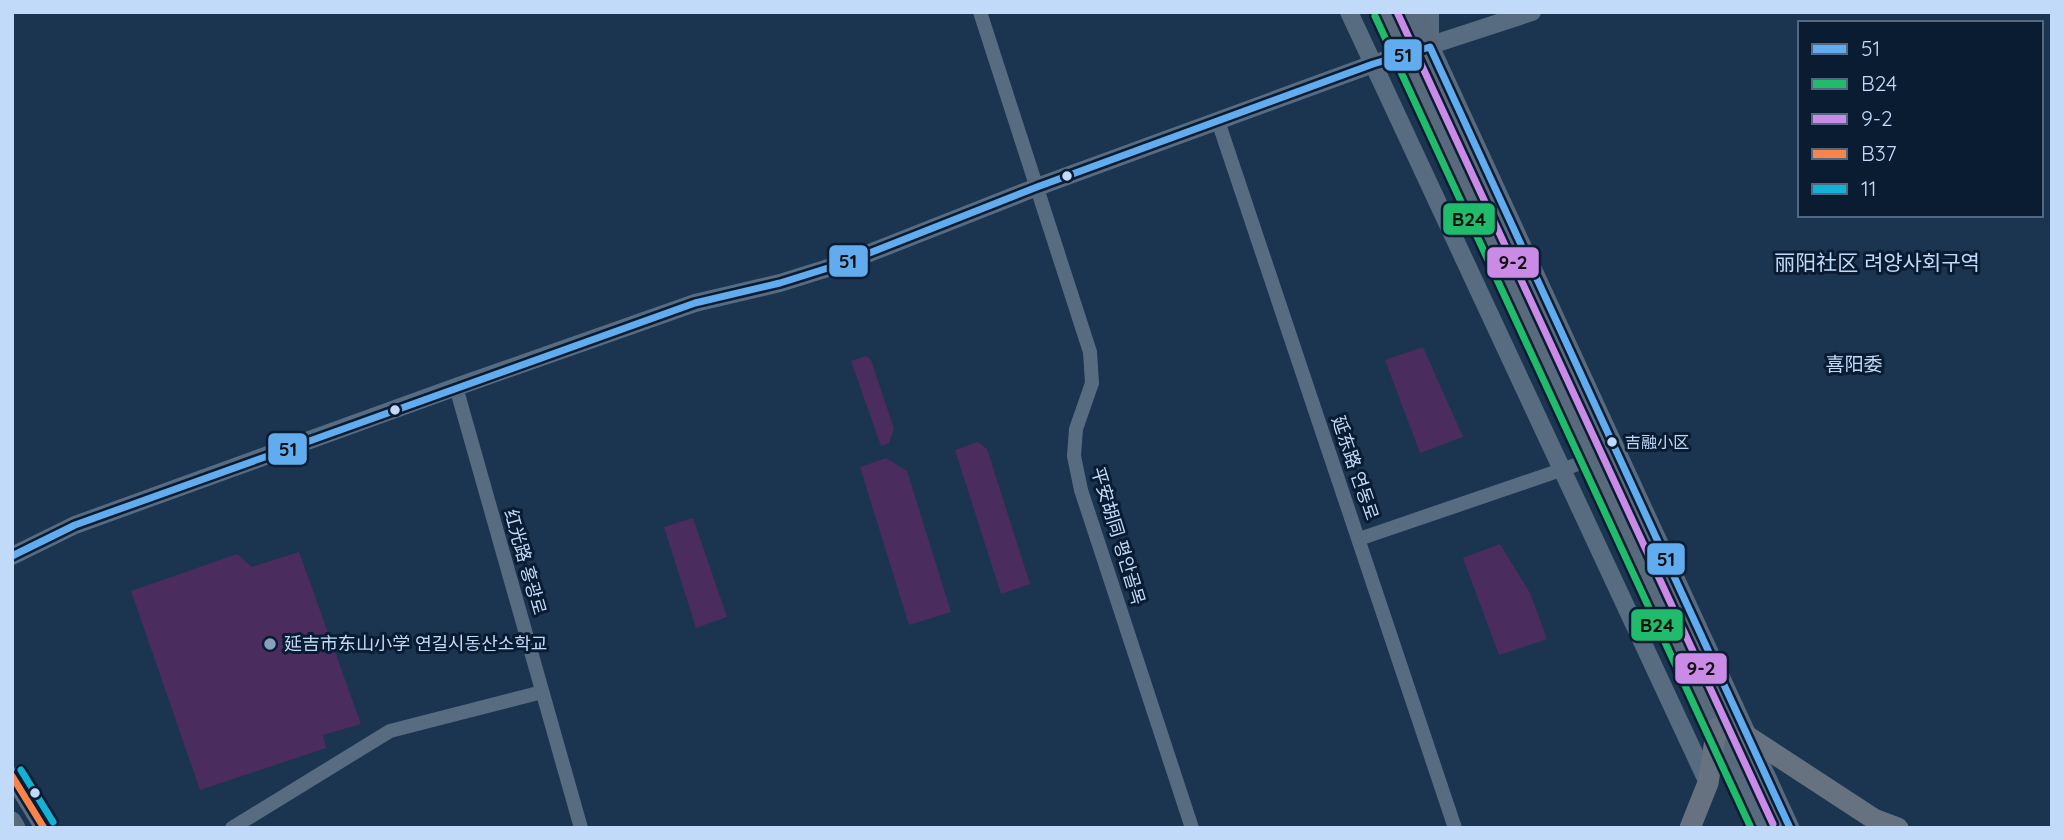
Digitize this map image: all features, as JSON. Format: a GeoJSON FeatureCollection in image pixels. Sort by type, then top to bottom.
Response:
{"type":"FeatureCollection","features":[{"type":"Feature","properties":{"kind":"main road"},"geometry":{"type":"LineString","coordinates":[[1385,12],[1590,460],[1763,828]]}},
{"type":"Feature","properties":{"kind":"main road"},"geometry":{"type":"LineString","coordinates":[[1414,12],[1790,828]]}},
{"type":"Feature","properties":{"kind":"main road"},"geometry":{"type":"LineString","coordinates":[[1690,828],[1708,783],[1717,729]]}},
{"type":"Feature","properties":{"kind":"main road"},"geometry":{"type":"LineString","coordinates":[[1747,736],[1874,819],[1898,828]]}},
{"type":"Feature","properties":{"kind":"main road"},"geometry":{"type":"LineString","coordinates":[[12,821],[16,828]]}},
{"type":"Feature","properties":{"kind":"street","name":"平安胡同 평안골목"},"geometry":{"type":"LineString","coordinates":[[980,12],[1090,352],[1092,383],[1076,429],[1074,456],[1081,490],[1192,828]]}},
{"type":"Feature","properties":{"kind":"street"},"geometry":{"type":"LineString","coordinates":[[1349,12],[1708,783]]}},
{"type":"Feature","properties":{"kind":"street"},"geometry":{"type":"LineString","coordinates":[[1430,12],[1430,47]]}},
{"type":"Feature","properties":{"kind":"street"},"geometry":{"type":"LineString","coordinates":[[12,556],[75,525],[456,387],[695,303],[780,283],[844,262],[1037,187],[1373,64],[1532,12]]}},
{"type":"Feature","properties":{"kind":"street","name":"延东路 연동로"},"geometry":{"type":"LineString","coordinates":[[1217,121],[1455,828]]}},
{"type":"Feature","properties":{"kind":"street","name":"红光路 홍광로"},"geometry":{"type":"LineString","coordinates":[[456,387],[581,828]]}},
{"type":"Feature","properties":{"kind":"street"},"geometry":{"type":"LineString","coordinates":[[1359,539],[1590,460]]}},
{"type":"Feature","properties":{"kind":"street"},"geometry":{"type":"LineString","coordinates":[[232,828],[390,731],[542,692]]}},
{"type":"Feature","properties":{"kind":"street"},"geometry":{"type":"LineString","coordinates":[[12,776],[44,828]]}},
{"type":"Feature","properties":{"kind":"shaded area"},"geometry":{"type":"Polygon","coordinates":[[[1423,347],[1463,437],[1420,453],[1385,360],[1423,347]]]}},
{"type":"Feature","properties":{"kind":"shaded area"},"geometry":{"type":"Polygon","coordinates":[[[866,356],[871,360],[894,429],[889,443],[881,446],[851,361],[866,356]]]}},
{"type":"Feature","properties":{"kind":"shaded area"},"geometry":{"type":"Polygon","coordinates":[[[978,442],[987,449],[1030,584],[1001,594],[955,450],[978,442]]]}},
{"type":"Feature","properties":{"kind":"shaded area"},"geometry":{"type":"Polygon","coordinates":[[[886,458],[907,471],[951,612],[909,625],[860,467],[886,458]]]}},
{"type":"Feature","properties":{"kind":"shaded area"},"geometry":{"type":"Polygon","coordinates":[[[693,518],[727,617],[696,628],[664,527],[693,518]]]}},
{"type":"Feature","properties":{"kind":"shaded area"},"geometry":{"type":"Polygon","coordinates":[[[1500,544],[1530,593],[1547,639],[1499,655],[1463,558],[1500,544]]]}},
{"type":"Feature","properties":{"kind":"shaded area"},"geometry":{"type":"Polygon","coordinates":[[[299,552],[361,724],[323,735],[326,748],[200,790],[131,591],[237,554],[252,567],[299,552]]]}},
{"type":"Feature","properties":{"kind":"transit line","name":"9-2"},"geometry":{"type":"LineString","coordinates":[[1397,12],[1773,824]]}},
{"type":"Feature","properties":{"kind":"transit line","name":"B24"},"geometry":{"type":"LineString","coordinates":[[1375,16],[1751,828]]}},
{"type":"Feature","properties":{"kind":"transit line","name":"51"},"geometry":{"type":"LineString","coordinates":[[12,556],[75,525],[114,511],[695,303],[780,283],[844,263],[1037,187],[1373,64],[1430,47],[1790,828]]}},
{"type":"Feature","properties":{"kind":"transit line","name":"11"},"geometry":{"type":"LineString","coordinates":[[21,770],[53,822]]}},
{"type":"Feature","properties":{"kind":"transit line","name":"B37"},"geometry":{"type":"LineString","coordinates":[[12,776],[44,828]]}},
{"type":"Feature","properties":{"kind":"place","name":"吉融小区"},"geometry":{"type":"Point","coordinates":[1612,442]}},
{"type":"Feature","properties":{"kind":"place","name":"延吉市东山小学 연길시동산소학교"},"geometry":{"type":"Point","coordinates":[270,644]}},
{"type":"Feature","properties":{"kind":"district","name":"丽阳社区 려양사회구역"},"geometry":{"type":"Point","coordinates":[1877,263]}},
{"type":"Feature","properties":{"kind":"district","name":"喜阳委"},"geometry":{"type":"Point","coordinates":[1854,364]}}]}
